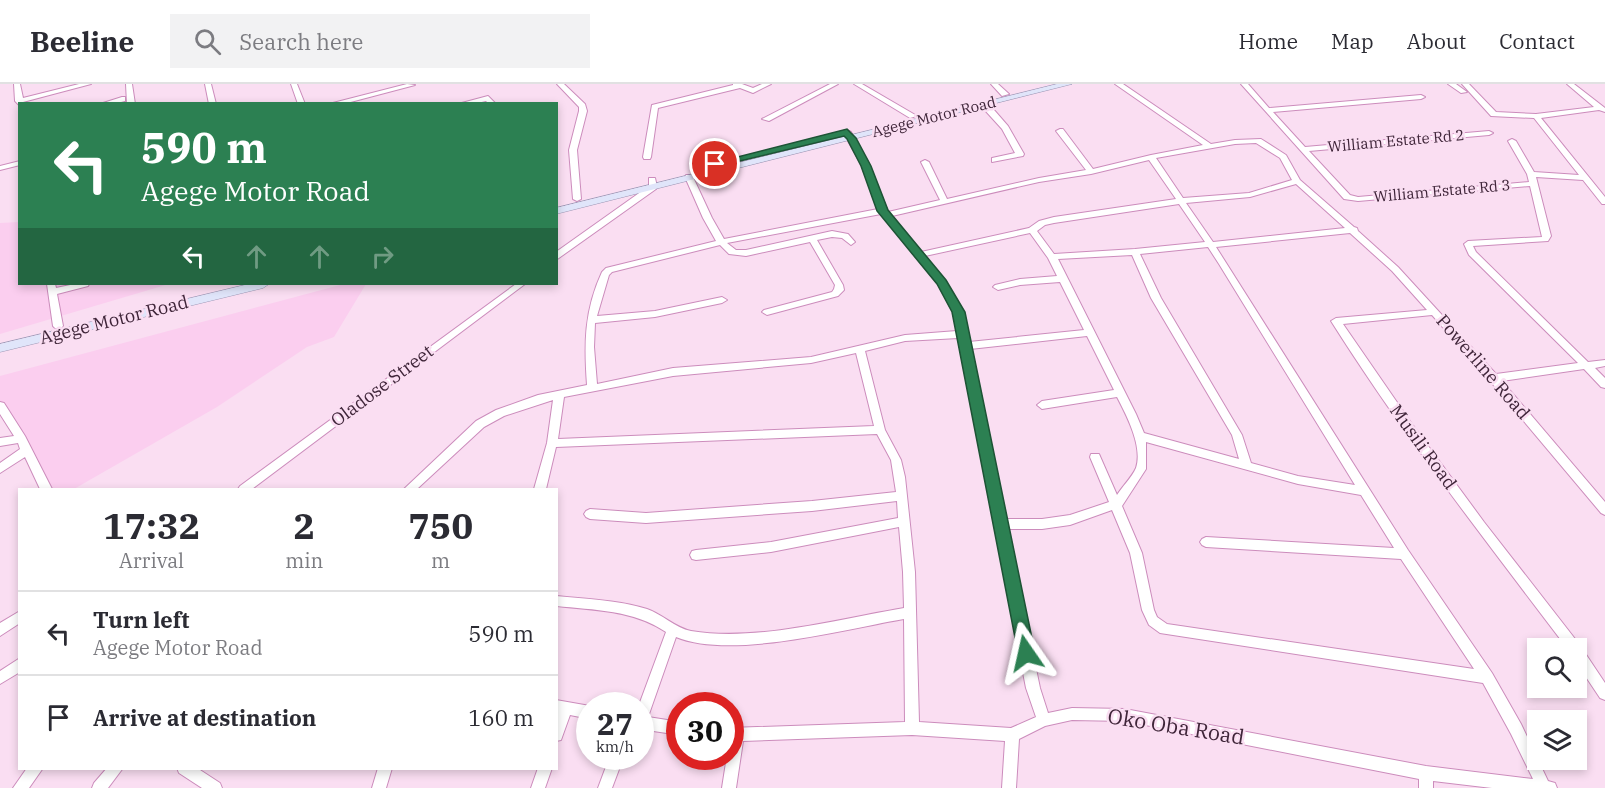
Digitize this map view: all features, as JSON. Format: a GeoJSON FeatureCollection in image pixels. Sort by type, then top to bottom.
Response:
{"type":"FeatureCollection","features":[{"type":"Feature","properties":{"kind":"main road","name":"Agege Motor Road"},"geometry":{"type":"LineString","coordinates":[[558,204],[689,177],[914,116],[1005,94],[1068,84]]}},
{"type":"Feature","properties":{"kind":"main road","name":"Agege Motor Road"},"geometry":{"type":"LineString","coordinates":[[558,210],[652,184],[849,135],[985,105],[1040,87]]}},
{"type":"Feature","properties":{"kind":"main road","name":"Agege Motor Road"},"geometry":{"type":"LineString","coordinates":[[0,340],[229,285]]}},
{"type":"Feature","properties":{"kind":"main road","name":"Agege Motor Road"},"geometry":{"type":"LineString","coordinates":[[0,348],[259,285]]}},
{"type":"Feature","properties":{"kind":"street"},"geometry":{"type":"LineString","coordinates":[[17,84],[20,102],[67,87],[88,84]]}},
{"type":"Feature","properties":{"kind":"street"},"geometry":{"type":"LineString","coordinates":[[129,84],[131,102]]}},
{"type":"Feature","properties":{"kind":"street"},"geometry":{"type":"LineString","coordinates":[[208,84],[212,102]]}},
{"type":"Feature","properties":{"kind":"street"},"geometry":{"type":"LineString","coordinates":[[294,84],[301,102]]}},
{"type":"Feature","properties":{"kind":"street"},"geometry":{"type":"LineString","coordinates":[[380,84],[384,92]]}},
{"type":"Feature","properties":{"kind":"street"},"geometry":{"type":"LineString","coordinates":[[560,84],[582,106],[583,111],[573,150],[577,199]]}},
{"type":"Feature","properties":{"kind":"street"},"geometry":{"type":"LineString","coordinates":[[647,157],[655,107],[737,85],[753,91],[768,84]]}},
{"type":"Feature","properties":{"kind":"street"},"geometry":{"type":"LineString","coordinates":[[766,119],[835,84]]}},
{"type":"Feature","properties":{"kind":"street"},"geometry":{"type":"LineString","coordinates":[[857,84],[914,116]]}},
{"type":"Feature","properties":{"kind":"street"},"geometry":{"type":"LineString","coordinates":[[994,84],[1005,94]]}},
{"type":"Feature","properties":{"kind":"street"},"geometry":{"type":"LineString","coordinates":[[1118,84],[1210,147]]}},
{"type":"Feature","properties":{"kind":"street"},"geometry":{"type":"LineString","coordinates":[[1244,84],[1303,149]]}},
{"type":"Feature","properties":{"kind":"street"},"geometry":{"type":"LineString","coordinates":[[1451,84],[1464,88],[1494,114],[1536,116],[1602,110]]}},
{"type":"Feature","properties":{"kind":"street"},"geometry":{"type":"LineString","coordinates":[[1570,84],[1602,110]]}},
{"type":"Feature","properties":{"kind":"street"},"geometry":{"type":"LineString","coordinates":[[342,102],[412,85]]}},
{"type":"Feature","properties":{"kind":"street"},"geometry":{"type":"LineString","coordinates":[[1267,110],[1421,97]]}},
{"type":"Feature","properties":{"kind":"street"},"geometry":{"type":"LineString","coordinates":[[468,102],[488,98],[492,102]]}},
{"type":"Feature","properties":{"kind":"street"},"geometry":{"type":"LineString","coordinates":[[111,102],[122,99]]}},
{"type":"Feature","properties":{"kind":"street"},"geometry":{"type":"LineString","coordinates":[[985,105],[1005,128],[1020,154],[995,160]]}},
{"type":"Feature","properties":{"kind":"street"},"geometry":{"type":"LineString","coordinates":[[1536,116],[1605,202]]}},
{"type":"Feature","properties":{"kind":"street"},"geometry":{"type":"LineString","coordinates":[[1060,131],[1091,172]]}},
{"type":"Feature","properties":{"kind":"street","name":"William Estate Rd 2"},"geometry":{"type":"LineString","coordinates":[[1303,149],[1489,133]]}},
{"type":"Feature","properties":{"kind":"street"},"geometry":{"type":"LineString","coordinates":[[849,135],[866,166],[885,213],[951,297],[958,312],[1033,688],[1044,720]]}},
{"type":"Feature","properties":{"kind":"street","name":"Powerline Road"},"geometry":{"type":"LineString","coordinates":[[591,320],[605,274],[609,270],[722,242],[885,213],[1039,180],[1091,172],[1151,157],[1258,141],[1283,157],[1297,181],[1395,269],[1494,378],[1605,510]]}},
{"type":"Feature","properties":{"kind":"street"},"geometry":{"type":"LineString","coordinates":[[1512,141],[1531,179],[1546,225],[1545,239],[1468,244],[1472,253],[1605,384]]}},
{"type":"Feature","properties":{"kind":"street","name":"William Estate Rd 3"},"geometry":{"type":"LineString","coordinates":[[1303,149],[1347,197],[1353,199],[1531,179],[1586,178]]}},
{"type":"Feature","properties":{"kind":"street"},"geometry":{"type":"LineString","coordinates":[[1151,157],[1210,243],[1404,554],[1487,677],[1547,787]]}},
{"type":"Feature","properties":{"kind":"street"},"geometry":{"type":"LineString","coordinates":[[924,162],[944,201]]}},
{"type":"Feature","properties":{"kind":"street"},"geometry":{"type":"LineString","coordinates":[[0,168],[18,164]]}},
{"type":"Feature","properties":{"kind":"street"},"geometry":{"type":"LineString","coordinates":[[689,177],[722,242],[730,251],[738,254],[838,234],[845,236],[851,242]]}},
{"type":"Feature","properties":{"kind":"street"},"geometry":{"type":"LineString","coordinates":[[919,255],[1032,230],[1042,223],[1054,220],[1180,201],[1250,195],[1297,181]]}},
{"type":"Feature","properties":{"kind":"street"},"geometry":{"type":"LineString","coordinates":[[558,255],[652,184]]}},
{"type":"Feature","properties":{"kind":"street"},"geometry":{"type":"LineString","coordinates":[[999,524],[1042,524],[1070,520],[1117,504],[1141,469],[1140,436],[1131,414],[1061,279],[1052,257],[1032,230]]}},
{"type":"Feature","properties":{"kind":"street"},"geometry":{"type":"LineString","coordinates":[[1052,257],[1136,252],[1354,230]]}},
{"type":"Feature","properties":{"kind":"street"},"geometry":{"type":"LineString","coordinates":[[767,312],[835,294],[839,290],[839,285],[812,238]]}},
{"type":"Feature","properties":{"kind":"street"},"geometry":{"type":"LineString","coordinates":[[1136,252],[1156,298],[1237,435],[1246,464]]}},
{"type":"Feature","properties":{"kind":"street"},"geometry":{"type":"LineString","coordinates":[[998,287],[1020,282],[1061,279]]}},
{"type":"Feature","properties":{"kind":"street"},"geometry":{"type":"LineString","coordinates":[[58,326],[51,287],[70,285]]}},
{"type":"Feature","properties":{"kind":"street","name":"Oladose Street"},"geometry":{"type":"LineString","coordinates":[[245,488],[520,285]]}},
{"type":"Feature","properties":{"kind":"street"},"geometry":{"type":"LineString","coordinates":[[592,388],[589,347],[591,320],[655,314],[722,300]]}},
{"type":"Feature","properties":{"kind":"street","name":"Musili Road"},"geometry":{"type":"LineString","coordinates":[[1434,312],[1336,321],[1337,326],[1408,427],[1473,516],[1567,638]]}},
{"type":"Feature","properties":{"kind":"street"},"geometry":{"type":"LineString","coordinates":[[965,346],[1089,333]]}},
{"type":"Feature","properties":{"kind":"street"},"geometry":{"type":"LineString","coordinates":[[411,488],[480,424],[500,413],[559,394],[673,372],[811,360],[860,351],[905,338],[963,334]]}},
{"type":"Feature","properties":{"kind":"street"},"geometry":{"type":"LineString","coordinates":[[860,351],[880,429],[896,459],[902,496],[910,612],[912,728]]}},
{"type":"Feature","properties":{"kind":"street"},"geometry":{"type":"LineString","coordinates":[[1494,378],[1605,363]]}},
{"type":"Feature","properties":{"kind":"street"},"geometry":{"type":"LineString","coordinates":[[1042,405],[1119,393]]}},
{"type":"Feature","properties":{"kind":"street"},"geometry":{"type":"LineString","coordinates":[[540,488],[552,443],[559,394]]}},
{"type":"Feature","properties":{"kind":"street"},"geometry":{"type":"LineString","coordinates":[[0,406],[21,439],[44,488]]}},
{"type":"Feature","properties":{"kind":"street"},"geometry":{"type":"LineString","coordinates":[[552,443],[880,429]]}},
{"type":"Feature","properties":{"kind":"street"},"geometry":{"type":"LineString","coordinates":[[1140,436],[1298,480],[1365,490]]}},
{"type":"Feature","properties":{"kind":"street"},"geometry":{"type":"LineString","coordinates":[[0,442],[21,439]]}},
{"type":"Feature","properties":{"kind":"street"},"geometry":{"type":"LineString","coordinates":[[0,469],[25,451]]}},
{"type":"Feature","properties":{"kind":"street"},"geometry":{"type":"LineString","coordinates":[[1095,457],[1136,553],[1148,610],[1153,621],[1164,629],[1251,640],[1389,664],[1487,677]]}},
{"type":"Feature","properties":{"kind":"street"},"geometry":{"type":"LineString","coordinates":[[590,514],[646,518],[812,506],[902,496]]}},
{"type":"Feature","properties":{"kind":"street"},"geometry":{"type":"LineString","coordinates":[[696,555],[771,547],[905,521]]}},
{"type":"Feature","properties":{"kind":"street"},"geometry":{"type":"LineString","coordinates":[[1206,542],[1404,554]]}},
{"type":"Feature","properties":{"kind":"street"},"geometry":{"type":"LineString","coordinates":[[558,601],[646,614],[663,621],[672,631],[690,637],[709,638],[774,635],[910,612]]}},
{"type":"Feature","properties":{"kind":"street"},"geometry":{"type":"LineString","coordinates":[[0,630],[18,617]]}},
{"type":"Feature","properties":{"kind":"street"},"geometry":{"type":"LineString","coordinates":[[650,692],[672,631]]}},
{"type":"Feature","properties":{"kind":"street"},"geometry":{"type":"LineString","coordinates":[[0,678],[18,664]]}},
{"type":"Feature","properties":{"kind":"street","name":"Musili Road"},"geometry":{"type":"LineString","coordinates":[[1587,666],[1605,694]]}},
{"type":"Feature","properties":{"kind":"street"},"geometry":{"type":"LineString","coordinates":[[558,724],[561,707],[576,710]]}},
{"type":"Feature","properties":{"kind":"street","name":"Oko Oba Road"},"geometry":{"type":"LineString","coordinates":[[744,736],[912,728],[1012,735],[1044,720],[1072,714],[1125,715],[1426,781],[1547,787]]}},
{"type":"Feature","properties":{"kind":"street"},"geometry":{"type":"LineString","coordinates":[[1009,788],[1012,735]]}},
{"type":"Feature","properties":{"kind":"street"},"geometry":{"type":"LineString","coordinates":[[20,788],[34,770]]}},
{"type":"Feature","properties":{"kind":"street"},"geometry":{"type":"LineString","coordinates":[[99,788],[114,770]]}},
{"type":"Feature","properties":{"kind":"street"},"geometry":{"type":"LineString","coordinates":[[187,770],[214,788]]}},
{"type":"Feature","properties":{"kind":"street"},"geometry":{"type":"LineString","coordinates":[[379,788],[384,770]]}},
{"type":"Feature","properties":{"kind":"street"},"geometry":{"type":"LineString","coordinates":[[538,788],[544,770]]}},
{"type":"Feature","properties":{"kind":"street"},"geometry":{"type":"LineString","coordinates":[[604,788],[611,770]]}},
{"type":"Feature","properties":{"kind":"street"},"geometry":{"type":"LineString","coordinates":[[729,788],[731,770]]}},
{"type":"Feature","properties":{"kind":"shaded area"},"geometry":{"type":"Polygon","coordinates":[[[18,222],[18,285],[166,285],[0,334],[0,223],[18,222]]]}},
{"type":"Feature","properties":{"kind":"shaded area"},"geometry":{"type":"Polygon","coordinates":[[[340,285],[365,285],[334,337],[307,347],[217,407],[76,488],[46,488],[0,415],[0,376],[340,285]]]}},
{"type":"Feature","properties":{"kind":"route"},"geometry":{"type":"LineString","coordinates":[[715,164],[847,132],[851,138],[866,166],[883,211],[942,283],[958,312],[1026,653]]}}]}
